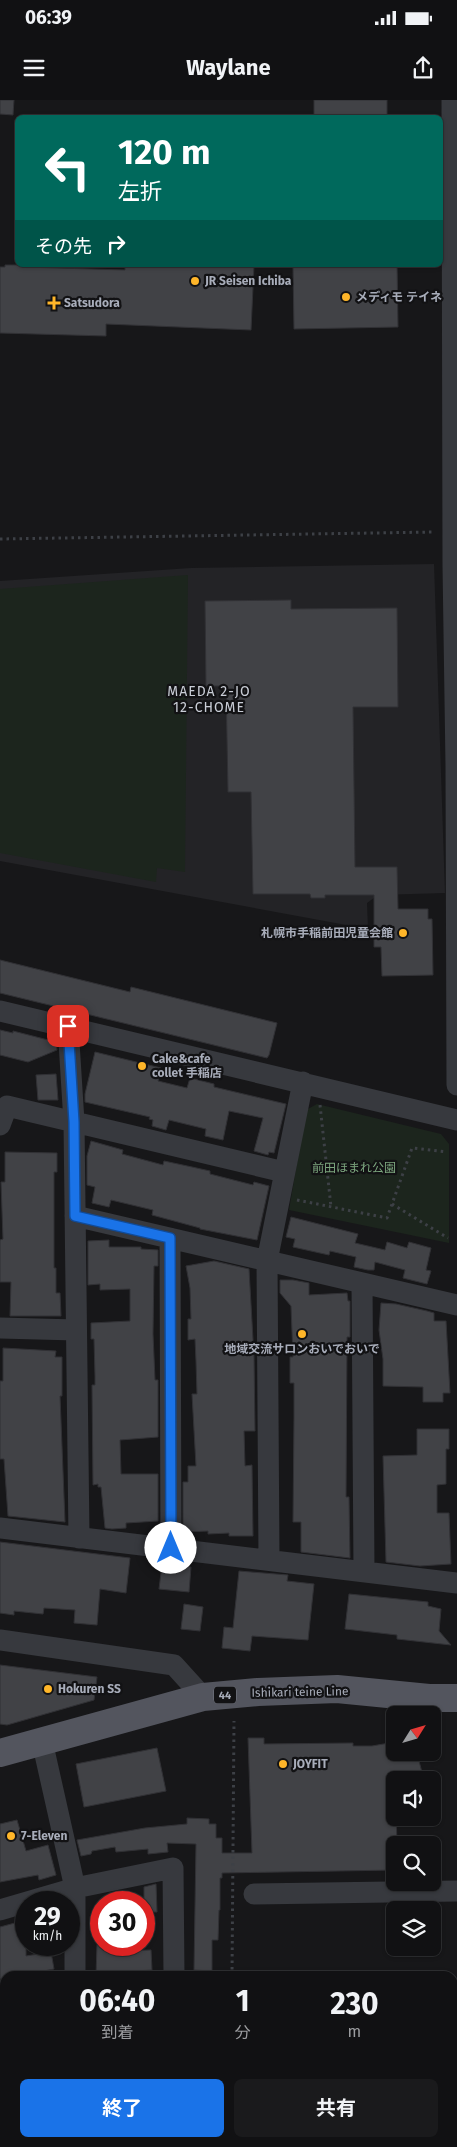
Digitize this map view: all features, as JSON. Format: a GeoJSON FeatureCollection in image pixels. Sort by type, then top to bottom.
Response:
{"type":"FeatureCollection","features":[{"type":"Feature","properties":{"kind":"main road","name":"Ishikari teine Line"},"geometry":{"type":"LineString","coordinates":[[0,1753],[203,1697],[258,1692],[336,1689],[429,1698],[457,1698]]}},
{"type":"Feature","properties":{"kind":"street"},"geometry":{"type":"LineString","coordinates":[[452,100],[455,126],[457,1085]]}},
{"type":"Feature","properties":{"kind":"street"},"geometry":{"type":"LineString","coordinates":[[0,1011],[457,1120]]}},
{"type":"Feature","properties":{"kind":"street"},"geometry":{"type":"LineString","coordinates":[[68,1026],[74,1122],[80,1538]]}},
{"type":"Feature","properties":{"kind":"street"},"geometry":{"type":"LineString","coordinates":[[269,1560],[267,1261],[304,1082]]}},
{"type":"Feature","properties":{"kind":"street"},"geometry":{"type":"LineString","coordinates":[[0,1125],[7,1106],[284,1172]]}},
{"type":"Feature","properties":{"kind":"street"},"geometry":{"type":"LineString","coordinates":[[75,1216],[457,1305]]}},
{"type":"Feature","properties":{"kind":"street"},"geometry":{"type":"LineString","coordinates":[[170,1238],[171,1548]]}},
{"type":"Feature","properties":{"kind":"street"},"geometry":{"type":"LineString","coordinates":[[362,1283],[364,1571]]}},
{"type":"Feature","properties":{"kind":"street"},"geometry":{"type":"LineString","coordinates":[[0,1328],[76,1330]]}},
{"type":"Feature","properties":{"kind":"street"},"geometry":{"type":"LineString","coordinates":[[0,1528],[457,1582]]}},
{"type":"Feature","properties":{"kind":"street"},"geometry":{"type":"LineString","coordinates":[[0,1640],[174,1665],[203,1697]]}},
{"type":"Feature","properties":{"kind":"street"},"geometry":{"type":"LineString","coordinates":[[42,1741],[75,1888],[75,1971]]}},
{"type":"Feature","properties":{"kind":"street"},"geometry":{"type":"LineString","coordinates":[[0,1910],[75,1888],[173,1868],[174,1971]]}},
{"type":"Feature","properties":{"kind":"street"},"geometry":{"type":"LineString","coordinates":[[254,1894],[457,1891]]}},
{"type":"Feature","properties":{"kind":"path"},"geometry":{"type":"LineString","coordinates":[[0,539],[440,532]]}},
{"type":"Feature","properties":{"kind":"path"},"geometry":{"type":"LineString","coordinates":[[319,1099],[331,1207]]}},
{"type":"Feature","properties":{"kind":"path"},"geometry":{"type":"LineString","coordinates":[[296,1200],[387,1218],[412,1148],[447,1152]]}},
{"type":"Feature","properties":{"kind":"path"},"geometry":{"type":"LineString","coordinates":[[392,1204],[448,1238]]}},
{"type":"Feature","properties":{"kind":"path"},"geometry":{"type":"LineString","coordinates":[[232,1971],[234,1721]]}},
{"type":"Feature","properties":{"kind":"shaded area"},"geometry":{"type":"Polygon","coordinates":[[[434,564],[445,893],[378,895],[367,903],[368,929],[0,861],[0,581],[191,568],[434,564]]]}},
{"type":"Feature","properties":{"kind":"green space"},"geometry":{"type":"Polygon","coordinates":[[[188,575],[185,872],[157,868],[156,882],[0,853],[0,589],[188,575]]]}},
{"type":"Feature","properties":{"kind":"green space","name":"前田ほまれ公園"},"geometry":{"type":"Polygon","coordinates":[[[317,1104],[441,1134],[449,1144],[449,1243],[289,1210],[306,1110],[317,1104]]]}},
{"type":"Feature","properties":{"kind":"building"},"geometry":{"type":"Polygon","coordinates":[[[0,100],[14,100],[13,115],[0,114],[0,100]]]}},
{"type":"Feature","properties":{"kind":"building"},"geometry":{"type":"Polygon","coordinates":[[[314,100],[387,100],[387,115],[314,115],[314,100]]]}},
{"type":"Feature","properties":{"kind":"building"},"geometry":{"type":"Polygon","coordinates":[[[5,265],[15,265],[15,267],[125,270],[125,267],[254,267],[251,330],[106,324],[106,336],[0,333],[0,267],[5,267],[5,265]]]}},
{"type":"Feature","properties":{"kind":"building","name":"メディモ テイネ"},"geometry":{"type":"Polygon","coordinates":[[[293,267],[397,267],[398,327],[294,329],[293,267]]]}},
{"type":"Feature","properties":{"kind":"building"},"geometry":{"type":"Polygon","coordinates":[[[291,600],[291,609],[397,608],[398,707],[353,707],[355,867],[397,867],[398,909],[428,909],[428,919],[432,919],[433,975],[382,976],[381,947],[374,947],[374,895],[325,895],[325,898],[311,898],[310,894],[253,894],[251,792],[228,792],[226,686],[206,686],[205,601],[291,600]]]}},
{"type":"Feature","properties":{"kind":"building"},"geometry":{"type":"Polygon","coordinates":[[[0,960],[130,992],[131,987],[277,1023],[269,1055],[267,1058],[0,993],[0,960]]]}},
{"type":"Feature","properties":{"kind":"building"},"geometry":{"type":"Polygon","coordinates":[[[0,1030],[13,1033],[13,1031],[56,1042],[57,1050],[28,1062],[0,1055],[0,1030]]]}},
{"type":"Feature","properties":{"kind":"building"},"geometry":{"type":"Polygon","coordinates":[[[95,1052],[161,1068],[158,1081],[187,1088],[190,1078],[214,1084],[214,1087],[286,1104],[274,1153],[269,1152],[268,1155],[254,1151],[263,1118],[229,1111],[223,1140],[205,1136],[206,1129],[169,1120],[166,1130],[152,1126],[153,1120],[149,1119],[150,1117],[85,1102],[85,1094],[95,1052]]]}},
{"type":"Feature","properties":{"kind":"building"},"geometry":{"type":"Polygon","coordinates":[[[56,1074],[58,1100],[38,1100],[36,1075],[56,1074]]]}},
{"type":"Feature","properties":{"kind":"building"},"geometry":{"type":"Polygon","coordinates":[[[91,1141],[123,1150],[122,1154],[163,1165],[164,1161],[210,1171],[210,1174],[253,1185],[254,1182],[269,1186],[257,1240],[200,1229],[152,1215],[153,1210],[111,1200],[109,1207],[92,1203],[95,1187],[87,1185],[87,1156],[91,1141]]]}},
{"type":"Feature","properties":{"kind":"building"},"geometry":{"type":"Polygon","coordinates":[[[5,1152],[57,1153],[57,1172],[54,1172],[54,1268],[56,1268],[56,1293],[60,1293],[61,1316],[10,1316],[11,1282],[0,1282],[0,1240],[3,1239],[1,1182],[5,1182],[5,1152]]]}},
{"type":"Feature","properties":{"kind":"building"},"geometry":{"type":"Polygon","coordinates":[[[291,1217],[358,1234],[355,1243],[385,1250],[387,1242],[407,1248],[409,1242],[431,1248],[426,1270],[431,1271],[427,1284],[403,1278],[405,1270],[375,1262],[374,1270],[368,1270],[354,1267],[356,1257],[330,1251],[329,1255],[293,1247],[295,1239],[286,1237],[291,1217]]]}},
{"type":"Feature","properties":{"kind":"building"},"geometry":{"type":"Polygon","coordinates":[[[109,1240],[109,1247],[141,1247],[141,1249],[158,1250],[158,1266],[154,1266],[153,1334],[155,1380],[158,1380],[158,1437],[120,1440],[121,1474],[158,1474],[158,1521],[126,1523],[126,1528],[112,1529],[105,1528],[101,1487],[98,1487],[98,1484],[93,1485],[92,1385],[95,1385],[95,1376],[94,1339],[91,1339],[91,1323],[130,1321],[130,1289],[100,1290],[100,1284],[88,1285],[88,1241],[109,1240]]]}},
{"type":"Feature","properties":{"kind":"building"},"geometry":{"type":"Polygon","coordinates":[[[214,1261],[249,1269],[254,1357],[255,1431],[244,1431],[245,1466],[252,1465],[253,1536],[229,1536],[229,1533],[208,1534],[208,1531],[183,1532],[183,1482],[188,1482],[188,1466],[196,1466],[192,1394],[197,1394],[195,1339],[188,1340],[188,1319],[191,1319],[190,1288],[186,1266],[214,1261]]]}},
{"type":"Feature","properties":{"kind":"building"},"geometry":{"type":"Polygon","coordinates":[[[280,1280],[309,1283],[309,1295],[347,1293],[348,1301],[350,1301],[350,1337],[347,1337],[346,1497],[349,1497],[350,1558],[301,1552],[301,1522],[293,1522],[294,1383],[290,1383],[290,1357],[293,1357],[291,1306],[280,1293],[280,1280]]]}},
{"type":"Feature","properties":{"kind":"building"},"geometry":{"type":"Polygon","coordinates":[[[381,1303],[396,1304],[427,1311],[434,1313],[434,1321],[446,1321],[450,1393],[443,1393],[443,1402],[423,1402],[423,1387],[383,1386],[383,1359],[379,1330],[381,1303]]]}},
{"type":"Feature","properties":{"kind":"building"},"geometry":{"type":"Polygon","coordinates":[[[3,1348],[56,1351],[55,1357],[62,1357],[62,1396],[60,1396],[65,1522],[8,1516],[4,1459],[0,1459],[0,1381],[3,1381],[3,1348]]]}},
{"type":"Feature","properties":{"kind":"building"},"geometry":{"type":"Polygon","coordinates":[[[417,1429],[449,1429],[449,1449],[446,1449],[446,1484],[437,1485],[437,1513],[449,1513],[451,1564],[420,1566],[386,1562],[383,1456],[417,1455],[417,1429]]]}},
{"type":"Feature","properties":{"kind":"building"},"geometry":{"type":"Polygon","coordinates":[[[0,1542],[130,1558],[126,1593],[100,1589],[97,1625],[74,1623],[75,1610],[44,1608],[43,1614],[14,1611],[14,1615],[0,1613],[0,1542]]]}},
{"type":"Feature","properties":{"kind":"building"},"geometry":{"type":"Polygon","coordinates":[[[162,1565],[191,1567],[189,1592],[159,1589],[162,1565]]]}},
{"type":"Feature","properties":{"kind":"building"},"geometry":{"type":"Polygon","coordinates":[[[239,1571],[288,1575],[287,1581],[314,1584],[308,1640],[252,1636],[250,1651],[222,1648],[224,1627],[233,1628],[239,1571]]]}},
{"type":"Feature","properties":{"kind":"building"},"geometry":{"type":"Polygon","coordinates":[[[349,1594],[428,1602],[428,1606],[441,1609],[439,1631],[451,1645],[397,1639],[397,1635],[345,1629],[349,1594]]]}},
{"type":"Feature","properties":{"kind":"building"},"geometry":{"type":"Polygon","coordinates":[[[184,1604],[203,1607],[200,1631],[181,1629],[184,1604]]]}},
{"type":"Feature","properties":{"kind":"building","name":"Hokuren SS"},"geometry":{"type":"Polygon","coordinates":[[[0,1665],[97,1677],[94,1700],[7,1725],[0,1724],[0,1665]]]}},
{"type":"Feature","properties":{"kind":"building"},"geometry":{"type":"Polygon","coordinates":[[[248,1738],[264,1738],[264,1744],[353,1743],[353,1746],[372,1746],[386,1744],[386,1761],[419,1761],[422,1771],[386,1771],[386,1826],[396,1826],[397,1836],[386,1836],[386,1870],[222,1873],[222,1878],[220,1878],[218,1940],[212,1940],[212,1971],[194,1970],[196,1844],[167,1843],[168,1852],[148,1854],[148,1849],[116,1852],[115,1847],[92,1851],[91,1854],[81,1856],[77,1840],[145,1828],[187,1824],[187,1818],[209,1819],[209,1824],[216,1824],[216,1838],[222,1838],[222,1853],[252,1853],[248,1738]]]}},
{"type":"Feature","properties":{"kind":"building"},"geometry":{"type":"Polygon","coordinates":[[[157,1748],[166,1791],[84,1807],[76,1764],[157,1748]]]}},
{"type":"Feature","properties":{"kind":"building"},"geometry":{"type":"Polygon","coordinates":[[[17,1820],[26,1851],[48,1845],[56,1875],[39,1880],[38,1875],[0,1882],[0,1824],[17,1820]]]}},
{"type":"Feature","properties":{"kind":"building"},"geometry":{"type":"Polygon","coordinates":[[[156,1884],[157,1912],[155,1912],[155,1891],[144,1891],[144,1887],[156,1884]]]}},
{"type":"Feature","properties":{"kind":"building"},"geometry":{"type":"Polygon","coordinates":[[[15,1923],[15,1956],[52,1956],[54,1969],[43,1971],[0,1971],[0,1927],[15,1923]]]}},
{"type":"Feature","properties":{"kind":"building"},"geometry":{"type":"Polygon","coordinates":[[[97,1956],[151,1956],[152,1970],[96,1971],[97,1956]]]}},
{"type":"Feature","properties":{"kind":"place","name":"JR Seisen Ichiba"},"geometry":{"type":"Point","coordinates":[195,281]}},
{"type":"Feature","properties":{"kind":"place","name":"メディモ テイネ"},"geometry":{"type":"Point","coordinates":[346,297]}},
{"type":"Feature","properties":{"kind":"place","name":"Satsudora"},"geometry":{"type":"Point","coordinates":[54,303]}},
{"type":"Feature","properties":{"kind":"place","name":"札幌市手稲前田児童会館"},"geometry":{"type":"Point","coordinates":[403,933]}},
{"type":"Feature","properties":{"kind":"place","name":"Cake&cafe collet 手稲店"},"geometry":{"type":"Point","coordinates":[142,1066]}},
{"type":"Feature","properties":{"kind":"place","name":"地域交流サロンおいでおいで"},"geometry":{"type":"Point","coordinates":[302,1334]}},
{"type":"Feature","properties":{"kind":"place","name":"Hokuren SS"},"geometry":{"type":"Point","coordinates":[48,1689]}},
{"type":"Feature","properties":{"kind":"place","name":"JOYFIT"},"geometry":{"type":"Point","coordinates":[283,1764]}},
{"type":"Feature","properties":{"kind":"place","name":"7-Eleven"},"geometry":{"type":"Point","coordinates":[11,1836]}},
{"type":"Feature","properties":{"kind":"district","name":"MAEDA 2-JO 12-CHOME"},"geometry":{"type":"Point","coordinates":[209,700]}},
{"type":"Feature","properties":{"kind":"route"},"geometry":{"type":"LineString","coordinates":[[68,1026],[74,1122],[75,1216],[170,1238],[171,1548]]}}]}
